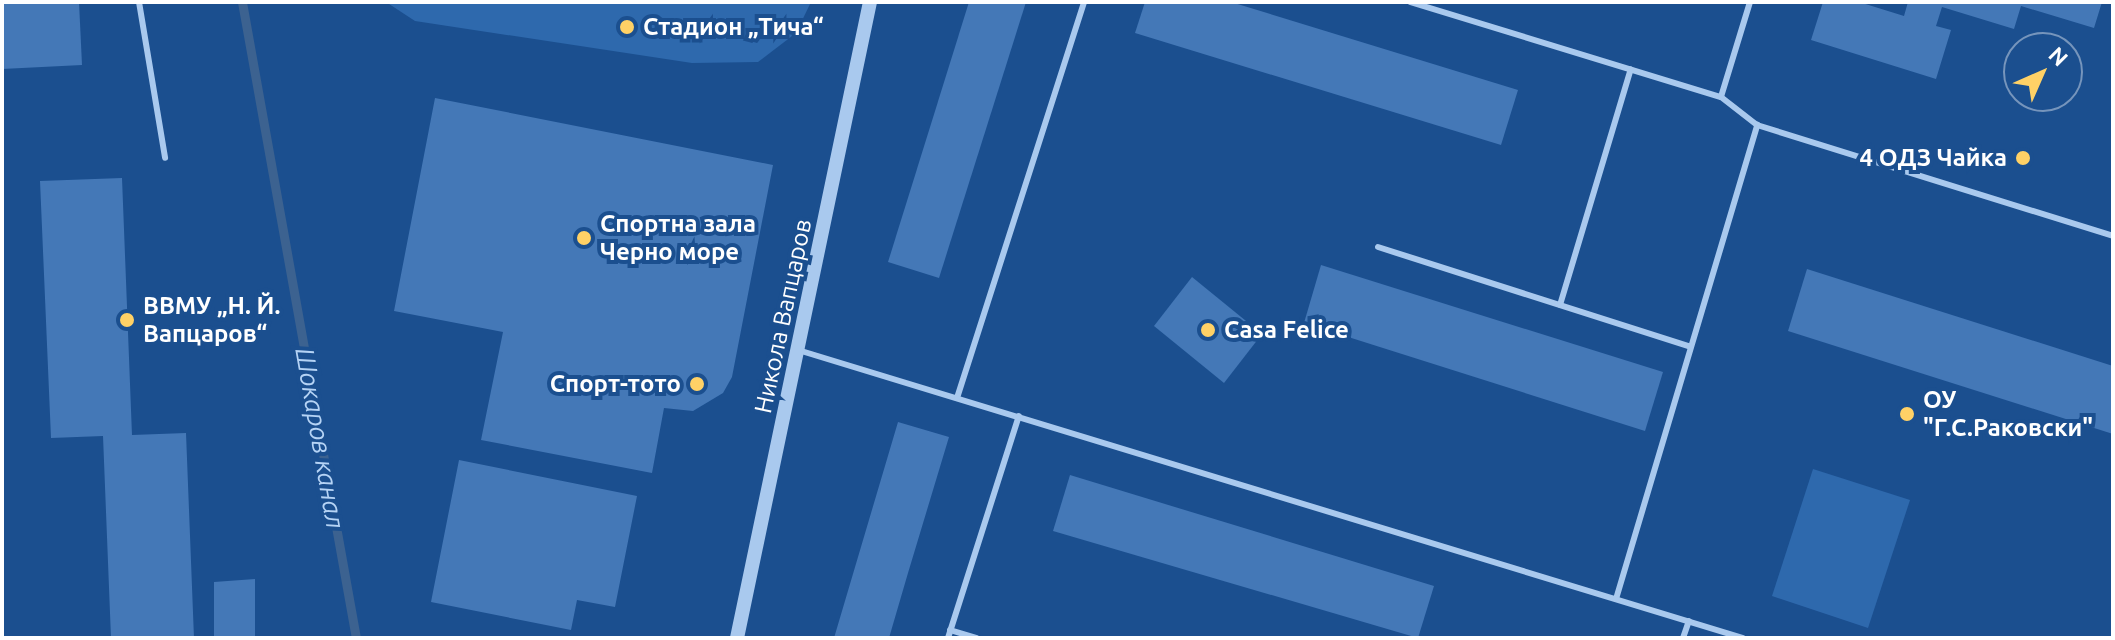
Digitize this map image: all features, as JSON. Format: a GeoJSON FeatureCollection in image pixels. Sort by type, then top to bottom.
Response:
{"type":"FeatureCollection","features":[{"type":"Feature","properties":{"kind":"street","name":"Никола Вапцаров"},"geometry":{"type":"LineString","coordinates":[[737,638],[870,2]]}},
{"type":"Feature","properties":{"kind":"lane"},"geometry":{"type":"LineString","coordinates":[[139,2],[165,158]]}},
{"type":"Feature","properties":{"kind":"lane"},"geometry":{"type":"LineString","coordinates":[[957,398],[1084,2]]}},
{"type":"Feature","properties":{"kind":"lane"},"geometry":{"type":"LineString","coordinates":[[1410,2],[1721,97],[1757,125],[2113,236]]}},
{"type":"Feature","properties":{"kind":"lane"},"geometry":{"type":"LineString","coordinates":[[1721,97],[1750,2]]}},
{"type":"Feature","properties":{"kind":"lane"},"geometry":{"type":"LineString","coordinates":[[1560,305],[1631,69]]}},
{"type":"Feature","properties":{"kind":"lane"},"geometry":{"type":"LineString","coordinates":[[1616,599],[1757,125]]}},
{"type":"Feature","properties":{"kind":"lane"},"geometry":{"type":"LineString","coordinates":[[1378,247],[1689,346]]}},
{"type":"Feature","properties":{"kind":"lane"},"geometry":{"type":"LineString","coordinates":[[798,350],[1743,638]]}},
{"type":"Feature","properties":{"kind":"lane"},"geometry":{"type":"LineString","coordinates":[[977,638],[949,634],[1019,416]]}},
{"type":"Feature","properties":{"kind":"lane"},"geometry":{"type":"LineString","coordinates":[[1683,638],[1689,621]]}},
{"type":"Feature","properties":{"kind":"shaded area","name":"Стадион „Тича“"},"geometry":{"type":"Polygon","coordinates":[[[386,2],[811,2],[796,33],[758,62],[692,63],[415,21],[386,2]]]}},
{"type":"Feature","properties":{"kind":"shaded area"},"geometry":{"type":"Polygon","coordinates":[[[1813,469],[1910,500],[1868,628],[1772,596],[1813,469]]]}},
{"type":"Feature","properties":{"kind":"building"},"geometry":{"type":"Polygon","coordinates":[[[2,2],[79,2],[82,65],[2,69],[2,2]]]}},
{"type":"Feature","properties":{"kind":"building"},"geometry":{"type":"Polygon","coordinates":[[[969,2],[1026,2],[939,278],[888,262],[969,2]]]}},
{"type":"Feature","properties":{"kind":"building"},"geometry":{"type":"Polygon","coordinates":[[[1145,2],[1231,2],[1518,90],[1501,145],[1135,33],[1145,2]]]}},
{"type":"Feature","properties":{"kind":"building"},"geometry":{"type":"Polygon","coordinates":[[[1823,2],[1859,2],[1904,16],[1908,2],[2102,2],[2094,28],[2021,6],[2014,29],[1942,7],[1936,26],[1951,30],[1936,79],[1811,40],[1823,2]]]}},
{"type":"Feature","properties":{"kind":"building","name":"Спортна зала Черно море"},"geometry":{"type":"Polygon","coordinates":[[[435,98],[773,165],[732,377],[723,393],[693,411],[664,408],[652,473],[481,440],[503,332],[394,311],[435,98]]]}},
{"type":"Feature","properties":{"kind":"building"},"geometry":{"type":"Polygon","coordinates":[[[122,178],[132,435],[186,433],[194,638],[111,638],[103,436],[51,438],[40,181],[122,178]]]}},
{"type":"Feature","properties":{"kind":"building"},"geometry":{"type":"Polygon","coordinates":[[[1321,265],[1663,372],[1645,431],[1304,323],[1321,265]]]}},
{"type":"Feature","properties":{"kind":"building"},"geometry":{"type":"Polygon","coordinates":[[[1807,269],[2113,366],[2113,434],[1788,331],[1807,269]]]}},
{"type":"Feature","properties":{"kind":"building","name":"Casa Felice"},"geometry":{"type":"Polygon","coordinates":[[[1192,277],[1262,334],[1224,383],[1154,326],[1192,277]]]}},
{"type":"Feature","properties":{"kind":"building"},"geometry":{"type":"Polygon","coordinates":[[[898,422],[949,437],[889,638],[834,638],[898,422]]]}},
{"type":"Feature","properties":{"kind":"building"},"geometry":{"type":"Polygon","coordinates":[[[459,460],[637,496],[615,607],[577,600],[571,630],[431,602],[459,460]]]}},
{"type":"Feature","properties":{"kind":"building"},"geometry":{"type":"Polygon","coordinates":[[[1070,475],[1434,586],[1418,638],[1053,531],[1070,475]]]}},
{"type":"Feature","properties":{"kind":"building"},"geometry":{"type":"Polygon","coordinates":[[[255,579],[255,638],[214,638],[214,582],[255,579]]]}},
{"type":"Feature","properties":{"kind":"waterway","name":"Шокаров канал"},"geometry":{"type":"LineString","coordinates":[[242,2],[356,638]]}},
{"type":"Feature","properties":{"kind":"place","name":"Стадион „Тича“"},"geometry":{"type":"Point","coordinates":[627,27]}},
{"type":"Feature","properties":{"kind":"place","name":"4 ОДЗ Чайка"},"geometry":{"type":"Point","coordinates":[2023,158]}},
{"type":"Feature","properties":{"kind":"place","name":"Спортна зала Черно море"},"geometry":{"type":"Point","coordinates":[584,238]}},
{"type":"Feature","properties":{"kind":"place","name":"ВВМУ „Н. Й. Вапцаров“"},"geometry":{"type":"Point","coordinates":[127,320]}},
{"type":"Feature","properties":{"kind":"place","name":"Casa Felice"},"geometry":{"type":"Point","coordinates":[1208,330]}},
{"type":"Feature","properties":{"kind":"place","name":"Спорт-тото"},"geometry":{"type":"Point","coordinates":[697,384]}},
{"type":"Feature","properties":{"kind":"place","name":"ОУ \"Г.С.Раковски\""},"geometry":{"type":"Point","coordinates":[1907,414]}}]}
